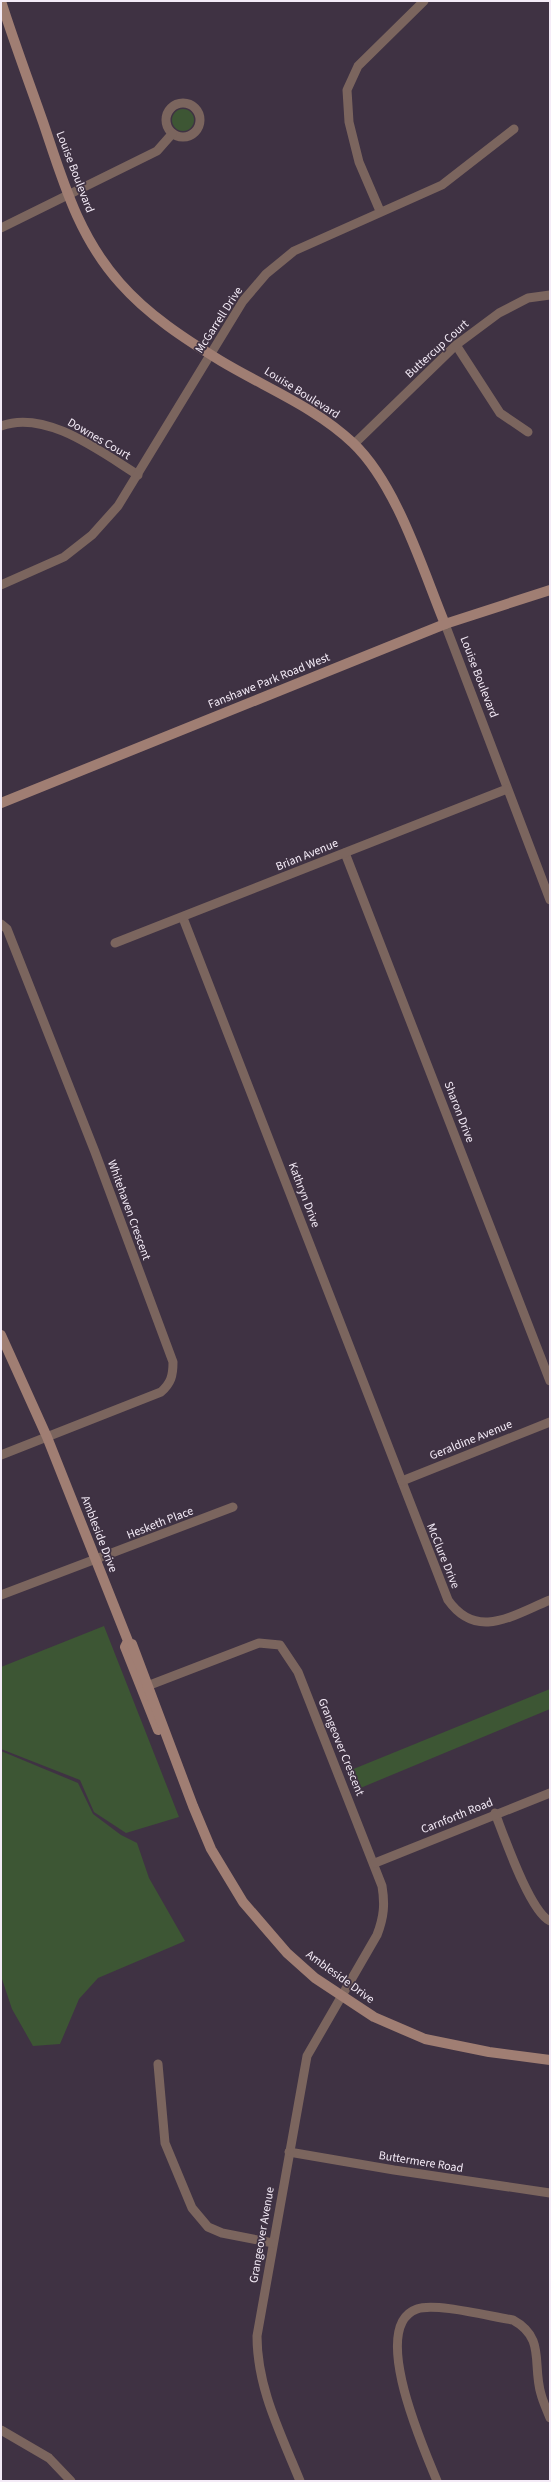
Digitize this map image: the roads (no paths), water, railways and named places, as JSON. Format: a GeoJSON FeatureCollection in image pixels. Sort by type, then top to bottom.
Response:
{"type":"FeatureCollection","features":[{"type":"Feature","properties":{"kind":"street","name":"Louise Boulevard"},"geometry":{"type":"LineString","coordinates":[[1,1],[67,194],[89,244],[120,283],[144,307],[211,354],[282,393],[321,418],[354,444],[375,472],[398,510],[445,624],[550,900]]}},
{"type":"Feature","properties":{"kind":"street"},"geometry":{"type":"LineString","coordinates":[[380,211],[359,162],[349,122],[347,90],[358,66],[424,1]]}},
{"type":"Feature","properties":{"kind":"street","name":"McGarrell Drive"},"geometry":{"type":"LineString","coordinates":[[1,585],[64,557],[92,535],[118,506],[243,302],[266,274],[294,251],[380,211],[442,185],[514,129]]}},
{"type":"Feature","properties":{"kind":"street"},"geometry":{"type":"LineString","coordinates":[[1,228],[156,151],[172,134]]}},
{"type":"Feature","properties":{"kind":"street","name":"Buttercup Court"},"geometry":{"type":"LineString","coordinates":[[354,444],[456,345],[499,313],[528,298],[550,295]]}},
{"type":"Feature","properties":{"kind":"street"},"geometry":{"type":"LineString","coordinates":[[456,345],[500,413],[528,432]]}},
{"type":"Feature","properties":{"kind":"street","name":"Downes Court"},"geometry":{"type":"LineString","coordinates":[[1,426],[12,421],[32,422],[63,430],[138,475]]}},
{"type":"Feature","properties":{"kind":"street","name":"Fanshawe Park Road West"},"geometry":{"type":"LineString","coordinates":[[1,803],[445,624],[550,590]]}},
{"type":"Feature","properties":{"kind":"street","name":"Brian Avenue"},"geometry":{"type":"LineString","coordinates":[[115,943],[183,918],[507,789]]}},
{"type":"Feature","properties":{"kind":"street","name":"Sharon Drive"},"geometry":{"type":"LineString","coordinates":[[345,853],[550,1381]]}},
{"type":"Feature","properties":{"kind":"street","name":"Kathryn Drive"},"geometry":{"type":"LineString","coordinates":[[183,918],[402,1481]]}},
{"type":"Feature","properties":{"kind":"street","name":"Whitehaven Crescent"},"geometry":{"type":"LineString","coordinates":[[1,924],[7,929],[95,1152],[173,1362],[173,1375],[169,1385],[161,1392],[47,1437]]}},
{"type":"Feature","properties":{"kind":"street","name":"Ambleside Drive"},"geometry":{"type":"LineString","coordinates":[[1,1335],[47,1437],[94,1561],[130,1643],[125,1647],[144,1687],[174,1761],[188,1804],[193,1806],[211,1848],[243,1902],[287,1953],[342,1997],[374,2017],[425,2039],[489,2052],[550,2060]]}},
{"type":"Feature","properties":{"kind":"street","name":"Geraldine Avenue"},"geometry":{"type":"LineString","coordinates":[[402,1481],[550,1422]]}},
{"type":"Feature","properties":{"kind":"street"},"geometry":{"type":"LineString","coordinates":[[1,1455],[47,1437]]}},
{"type":"Feature","properties":{"kind":"street","name":"McClure Drive"},"geometry":{"type":"LineString","coordinates":[[402,1481],[439,1582],[457,1613],[468,1620],[482,1623],[501,1620],[550,1600]]}},
{"type":"Feature","properties":{"kind":"street","name":"Hesketh Place"},"geometry":{"type":"LineString","coordinates":[[1,1595],[234,1507]]}},
{"type":"Feature","properties":{"kind":"street","name":"Grangeover Crescent"},"geometry":{"type":"LineString","coordinates":[[144,1687],[259,1643],[280,1645],[298,1672],[375,1862],[385,1903],[384,1917],[377,1935],[342,1997]]}},
{"type":"Feature","properties":{"kind":"street","name":"Carnforth Road"},"geometry":{"type":"LineString","coordinates":[[375,1862],[495,1813],[550,1793]]}},
{"type":"Feature","properties":{"kind":"street"},"geometry":{"type":"LineString","coordinates":[[495,1813],[532,1901],[536,1908],[550,1921]]}},
{"type":"Feature","properties":{"kind":"street","name":"Grangeover Avenue"},"geometry":{"type":"LineString","coordinates":[[300,2481],[270,2408],[257,2357],[257,2336],[307,2056],[342,1997]]}},
{"type":"Feature","properties":{"kind":"street"},"geometry":{"type":"LineString","coordinates":[[158,2064],[162,2129],[165,2144],[192,2208],[208,2227],[222,2233],[273,2242]]}},
{"type":"Feature","properties":{"kind":"street","name":"Buttermere Road"},"geometry":{"type":"LineString","coordinates":[[289,2152],[394,2170],[550,2193]]}},
{"type":"Feature","properties":{"kind":"street"},"geometry":{"type":"LineString","coordinates":[[437,2481],[413,2420],[401,2379],[398,2333],[406,2316],[416,2309],[435,2307],[513,2320],[524,2326],[534,2342],[540,2394],[550,2418]]}},
{"type":"Feature","properties":{"kind":"street"},"geometry":{"type":"LineString","coordinates":[[1,2430],[49,2458],[71,2481]]}}]}
